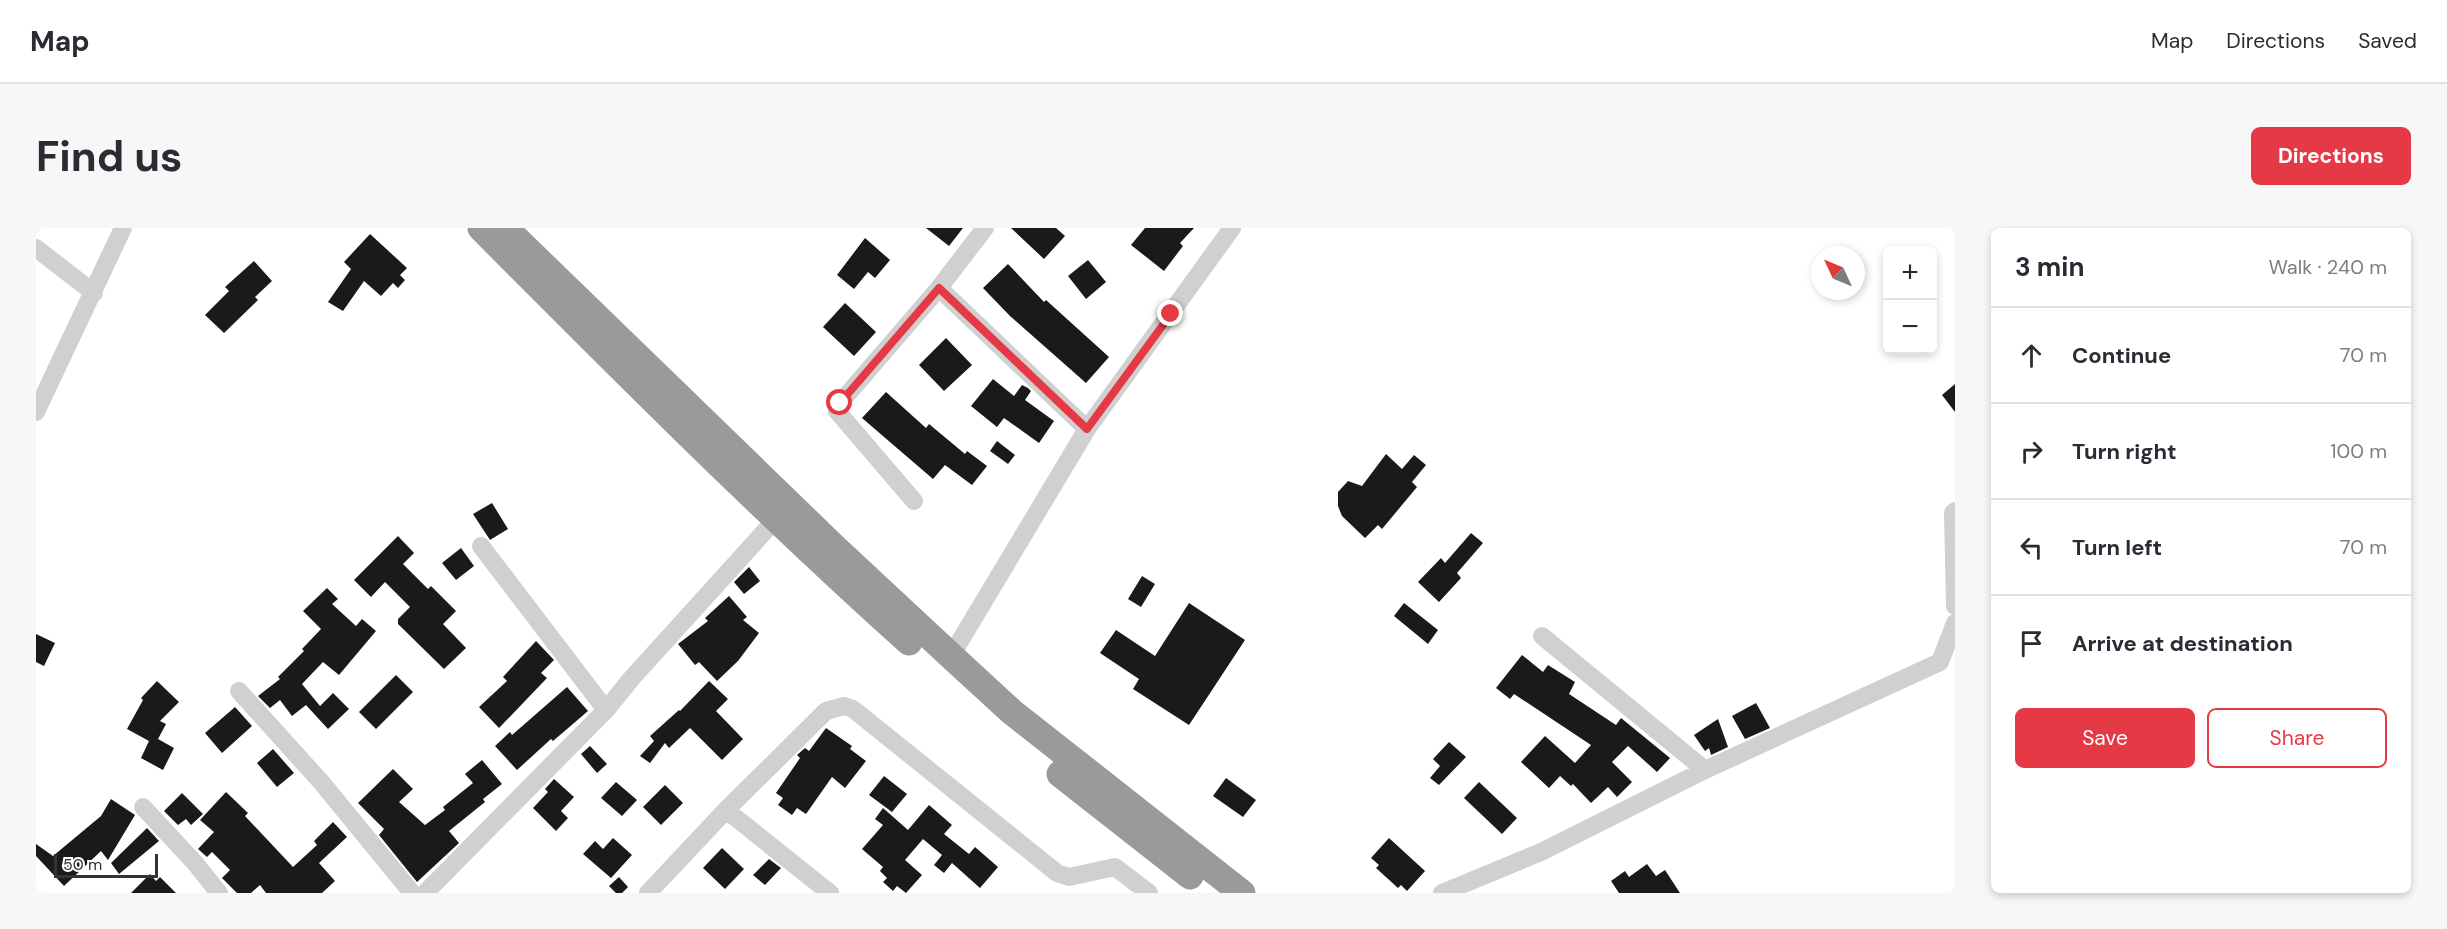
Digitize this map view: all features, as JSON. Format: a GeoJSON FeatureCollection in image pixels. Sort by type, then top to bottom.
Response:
{"type":"FeatureCollection","features":[{"type":"Feature","properties":{"kind":"highway"},"geometry":{"type":"LineString","coordinates":[[481,228],[667,414],[821,563],[998,722],[1116,819],[1212,893]]}},
{"type":"Feature","properties":{"kind":"highway"},"geometry":{"type":"LineString","coordinates":[[506,228],[834,548],[951,656],[1012,711],[1242,893]]}},
{"type":"Feature","properties":{"kind":"street"},"geometry":{"type":"LineString","coordinates":[[36,412],[94,294],[123,228]]}},
{"type":"Feature","properties":{"kind":"street"},"geometry":{"type":"LineString","coordinates":[[914,501],[837,411],[840,403],[939,288],[985,228]]}},
{"type":"Feature","properties":{"kind":"street"},"geometry":{"type":"LineString","coordinates":[[951,656],[1087,429],[1232,228]]}},
{"type":"Feature","properties":{"kind":"street"},"geometry":{"type":"LineString","coordinates":[[36,248],[94,294]]}},
{"type":"Feature","properties":{"kind":"street"},"geometry":{"type":"LineString","coordinates":[[939,288],[1087,429]]}},
{"type":"Feature","properties":{"kind":"street"},"geometry":{"type":"LineString","coordinates":[[1955,511],[1953,513],[1955,606]]}},
{"type":"Feature","properties":{"kind":"street"},"geometry":{"type":"LineString","coordinates":[[425,893],[606,710],[639,670],[776,519]]}},
{"type":"Feature","properties":{"kind":"street"},"geometry":{"type":"LineString","coordinates":[[481,546],[606,710]]}},
{"type":"Feature","properties":{"kind":"street"},"geometry":{"type":"LineString","coordinates":[[1442,893],[1541,852],[1705,770],[1940,662],[1955,623]]}},
{"type":"Feature","properties":{"kind":"street"},"geometry":{"type":"LineString","coordinates":[[1542,636],[1705,770]]}},
{"type":"Feature","properties":{"kind":"street"},"geometry":{"type":"LineString","coordinates":[[239,691],[322,783],[412,893]]}},
{"type":"Feature","properties":{"kind":"street"},"geometry":{"type":"LineString","coordinates":[[648,893],[726,810],[826,711],[844,706],[853,709],[1057,873],[1069,877],[1115,867],[1149,893]]}},
{"type":"Feature","properties":{"kind":"street"},"geometry":{"type":"LineString","coordinates":[[143,807],[195,863],[219,893]]}},
{"type":"Feature","properties":{"kind":"street"},"geometry":{"type":"LineString","coordinates":[[726,810],[830,893]]}},
{"type":"Feature","properties":{"kind":"building"},"geometry":{"type":"Polygon","coordinates":[[[926,228],[963,228],[949,246],[926,228]]]}},
{"type":"Feature","properties":{"kind":"building"},"geometry":{"type":"Polygon","coordinates":[[[1011,228],[1056,228],[1065,236],[1044,259],[1011,228]]]}},
{"type":"Feature","properties":{"kind":"building"},"geometry":{"type":"Polygon","coordinates":[[[1145,228],[1194,228],[1180,243],[1183,246],[1164,271],[1131,245],[1145,228]]]}},
{"type":"Feature","properties":{"kind":"building"},"geometry":{"type":"Polygon","coordinates":[[[370,234],[407,268],[400,275],[405,280],[398,288],[393,283],[381,296],[364,281],[343,311],[328,302],[351,269],[344,262],[370,234]]]}},
{"type":"Feature","properties":{"kind":"building"},"geometry":{"type":"Polygon","coordinates":[[[865,238],[890,260],[875,278],[868,272],[854,289],[837,275],[865,238]]]}},
{"type":"Feature","properties":{"kind":"building"},"geometry":{"type":"Polygon","coordinates":[[[1088,260],[1106,282],[1086,299],[1068,276],[1088,260]]]}},
{"type":"Feature","properties":{"kind":"building"},"geometry":{"type":"Polygon","coordinates":[[[254,261],[272,281],[255,297],[258,300],[224,333],[205,315],[229,291],[225,287],[254,261]]]}},
{"type":"Feature","properties":{"kind":"building"},"geometry":{"type":"Polygon","coordinates":[[[1008,264],[1044,302],[1046,300],[1109,357],[1086,383],[1010,316],[983,288],[1008,264]]]}},
{"type":"Feature","properties":{"kind":"building"},"geometry":{"type":"Polygon","coordinates":[[[845,303],[876,332],[854,356],[823,327],[845,303]]]}},
{"type":"Feature","properties":{"kind":"building"},"geometry":{"type":"Polygon","coordinates":[[[946,338],[972,365],[944,391],[919,365],[946,338]]]}},
{"type":"Feature","properties":{"kind":"building"},"geometry":{"type":"Polygon","coordinates":[[[993,379],[1014,396],[1022,385],[1028,388],[1031,391],[1025,400],[1054,421],[1039,443],[1004,418],[997,427],[971,406],[993,379]]]}},
{"type":"Feature","properties":{"kind":"building"},"geometry":{"type":"Polygon","coordinates":[[[1955,384],[1955,412],[1942,395],[1955,384]]]}},
{"type":"Feature","properties":{"kind":"building"},"geometry":{"type":"Polygon","coordinates":[[[886,392],[926,428],[929,424],[965,454],[967,451],[987,466],[972,485],[945,465],[933,479],[862,418],[886,392]]]}},
{"type":"Feature","properties":{"kind":"building"},"geometry":{"type":"Polygon","coordinates":[[[997,441],[1015,455],[1008,464],[990,451],[997,441]]]}},
{"type":"Feature","properties":{"kind":"building"},"geometry":{"type":"Polygon","coordinates":[[[1386,454],[1402,469],[1414,455],[1426,465],[1412,482],[1417,487],[1382,529],[1378,525],[1365,538],[1342,516],[1338,506],[1338,492],[1348,481],[1362,486],[1386,454]]]}},
{"type":"Feature","properties":{"kind":"building"},"geometry":{"type":"Polygon","coordinates":[[[492,503],[508,529],[490,540],[473,514],[492,503]]]}},
{"type":"Feature","properties":{"kind":"building"},"geometry":{"type":"Polygon","coordinates":[[[1471,533],[1483,543],[1457,573],[1461,578],[1439,602],[1418,582],[1441,558],[1445,563],[1471,533]]]}},
{"type":"Feature","properties":{"kind":"building"},"geometry":{"type":"Polygon","coordinates":[[[398,536],[414,553],[403,564],[428,589],[431,586],[456,611],[443,624],[466,648],[444,669],[398,624],[398,619],[410,607],[385,582],[371,597],[354,580],[398,536]]]}},
{"type":"Feature","properties":{"kind":"building"},"geometry":{"type":"Polygon","coordinates":[[[461,548],[474,566],[456,580],[442,563],[461,548]]]}},
{"type":"Feature","properties":{"kind":"building"},"geometry":{"type":"Polygon","coordinates":[[[749,567],[760,581],[744,594],[734,582],[749,567]]]}},
{"type":"Feature","properties":{"kind":"building"},"geometry":{"type":"Polygon","coordinates":[[[1142,576],[1155,584],[1141,607],[1128,599],[1142,576]]]}},
{"type":"Feature","properties":{"kind":"building"},"geometry":{"type":"Polygon","coordinates":[[[327,588],[338,599],[332,604],[356,626],[362,619],[376,631],[339,675],[323,662],[302,684],[320,706],[333,693],[349,709],[328,729],[306,705],[292,716],[280,700],[270,708],[258,696],[280,679],[278,677],[304,651],[302,649],[321,629],[303,611],[327,588]]]}},
{"type":"Feature","properties":{"kind":"building"},"geometry":{"type":"Polygon","coordinates":[[[729,596],[747,617],[743,620],[759,633],[738,661],[717,681],[699,662],[695,665],[678,644],[708,621],[705,618],[729,596]]]}},
{"type":"Feature","properties":{"kind":"building"},"geometry":{"type":"Polygon","coordinates":[[[1189,603],[1245,640],[1189,725],[1133,689],[1139,679],[1100,653],[1116,630],[1155,656],[1189,603]]]}},
{"type":"Feature","properties":{"kind":"building"},"geometry":{"type":"Polygon","coordinates":[[[1404,603],[1438,630],[1428,644],[1394,616],[1404,603]]]}},
{"type":"Feature","properties":{"kind":"building"},"geometry":{"type":"Polygon","coordinates":[[[36,634],[55,643],[44,666],[36,662],[36,634]]]}},
{"type":"Feature","properties":{"kind":"building"},"geometry":{"type":"Polygon","coordinates":[[[536,641],[554,660],[541,673],[547,678],[499,728],[479,707],[507,681],[503,677],[536,641]]]}},
{"type":"Feature","properties":{"kind":"building"},"geometry":{"type":"Polygon","coordinates":[[[1522,655],[1543,672],[1548,665],[1575,682],[1569,694],[1616,725],[1621,718],[1670,758],[1657,772],[1628,746],[1612,762],[1632,782],[1617,797],[1608,787],[1591,803],[1573,784],[1571,786],[1560,776],[1549,788],[1521,762],[1545,736],[1575,763],[1591,745],[1514,694],[1510,699],[1496,688],[1522,655]]]}},
{"type":"Feature","properties":{"kind":"building"},"geometry":{"type":"Polygon","coordinates":[[[396,675],[413,692],[376,729],[359,712],[396,675]]]}},
{"type":"Feature","properties":{"kind":"building"},"geometry":{"type":"Polygon","coordinates":[[[157,681],[179,702],[160,721],[166,724],[158,739],[174,748],[163,770],[141,758],[149,741],[127,729],[143,700],[141,698],[157,681]]]}},
{"type":"Feature","properties":{"kind":"building"},"geometry":{"type":"Polygon","coordinates":[[[709,681],[728,699],[716,711],[743,739],[722,760],[690,728],[669,748],[665,743],[650,763],[640,756],[654,741],[650,736],[680,711],[709,681]]]}},
{"type":"Feature","properties":{"kind":"building"},"geometry":{"type":"Polygon","coordinates":[[[567,687],[588,711],[553,741],[551,739],[517,770],[495,746],[510,732],[512,735],[567,687]]]}},
{"type":"Feature","properties":{"kind":"building"},"geometry":{"type":"Polygon","coordinates":[[[1756,703],[1770,728],[1745,739],[1732,716],[1756,703]]]}},
{"type":"Feature","properties":{"kind":"building"},"geometry":{"type":"Polygon","coordinates":[[[235,707],[252,726],[222,753],[205,733],[235,707]]]}},
{"type":"Feature","properties":{"kind":"building"},"geometry":{"type":"Polygon","coordinates":[[[1718,719],[1728,747],[1711,755],[1709,748],[1705,751],[1694,735],[1718,719]]]}},
{"type":"Feature","properties":{"kind":"building"},"geometry":{"type":"Polygon","coordinates":[[[826,728],[852,746],[850,749],[866,761],[845,788],[832,777],[806,814],[797,808],[792,815],[778,805],[783,798],[776,793],[800,758],[797,755],[805,748],[809,751],[826,728]]]}},
{"type":"Feature","properties":{"kind":"building"},"geometry":{"type":"Polygon","coordinates":[[[1449,742],[1466,757],[1439,785],[1430,778],[1440,766],[1433,759],[1449,742]]]}},
{"type":"Feature","properties":{"kind":"building"},"geometry":{"type":"Polygon","coordinates":[[[590,746],[607,764],[597,773],[581,754],[590,746]]]}},
{"type":"Feature","properties":{"kind":"building"},"geometry":{"type":"Polygon","coordinates":[[[273,749],[294,773],[277,787],[257,763],[273,749]]]}},
{"type":"Feature","properties":{"kind":"building"},"geometry":{"type":"Polygon","coordinates":[[[482,760],[502,784],[483,799],[485,802],[449,831],[459,843],[417,882],[379,835],[384,829],[358,803],[393,769],[413,789],[399,802],[425,825],[445,810],[443,807],[473,783],[465,774],[482,760]]]}},
{"type":"Feature","properties":{"kind":"building"},"geometry":{"type":"Polygon","coordinates":[[[884,776],[907,794],[892,812],[869,795],[884,776]]]}},
{"type":"Feature","properties":{"kind":"building"},"geometry":{"type":"Polygon","coordinates":[[[1226,778],[1256,800],[1243,817],[1213,796],[1226,778]]]}},
{"type":"Feature","properties":{"kind":"building"},"geometry":{"type":"Polygon","coordinates":[[[554,779],[574,797],[561,811],[568,818],[556,831],[533,808],[548,792],[545,789],[554,779]]]}},
{"type":"Feature","properties":{"kind":"building"},"geometry":{"type":"Polygon","coordinates":[[[616,782],[637,800],[622,816],[601,798],[616,782]]]}},
{"type":"Feature","properties":{"kind":"building"},"geometry":{"type":"Polygon","coordinates":[[[1479,782],[1517,818],[1502,834],[1464,798],[1479,782]]]}},
{"type":"Feature","properties":{"kind":"building"},"geometry":{"type":"Polygon","coordinates":[[[665,785],[683,803],[661,825],[643,807],[665,785]]]}},
{"type":"Feature","properties":{"kind":"building"},"geometry":{"type":"Polygon","coordinates":[[[226,792],[248,813],[245,816],[293,867],[317,845],[314,841],[333,822],[347,837],[319,863],[335,881],[322,893],[266,893],[260,885],[251,893],[237,893],[222,878],[230,870],[212,852],[207,857],[198,849],[214,832],[200,820],[226,792]]]}},
{"type":"Feature","properties":{"kind":"building"},"geometry":{"type":"Polygon","coordinates":[[[182,793],[203,814],[191,825],[186,819],[178,825],[164,811],[182,793]]]}},
{"type":"Feature","properties":{"kind":"building"},"geometry":{"type":"Polygon","coordinates":[[[111,799],[135,815],[108,860],[101,851],[64,886],[36,856],[36,844],[53,856],[101,816],[111,799]]]}},
{"type":"Feature","properties":{"kind":"building"},"geometry":{"type":"Polygon","coordinates":[[[929,805],[952,825],[944,834],[969,854],[975,847],[998,867],[980,888],[952,863],[944,873],[934,865],[942,855],[923,839],[905,860],[922,875],[906,893],[897,886],[893,891],[883,882],[887,878],[880,871],[883,867],[862,849],[883,825],[875,819],[883,808],[908,830],[929,805]]]}},
{"type":"Feature","properties":{"kind":"building"},"geometry":{"type":"Polygon","coordinates":[[[147,828],[159,841],[119,874],[111,863],[147,828]]]}},
{"type":"Feature","properties":{"kind":"building"},"geometry":{"type":"Polygon","coordinates":[[[613,838],[632,855],[611,878],[583,854],[595,841],[603,849],[613,838]]]}},
{"type":"Feature","properties":{"kind":"building"},"geometry":{"type":"Polygon","coordinates":[[[1389,838],[1425,871],[1407,891],[1401,885],[1398,888],[1376,868],[1379,865],[1371,858],[1389,838]]]}},
{"type":"Feature","properties":{"kind":"building"},"geometry":{"type":"Polygon","coordinates":[[[722,848],[744,869],[725,889],[703,868],[722,848]]]}},
{"type":"Feature","properties":{"kind":"building"},"geometry":{"type":"Polygon","coordinates":[[[769,859],[781,868],[765,885],[753,875],[769,859]]]}},
{"type":"Feature","properties":{"kind":"building"},"geometry":{"type":"Polygon","coordinates":[[[1647,864],[1656,876],[1665,870],[1680,893],[1619,893],[1611,881],[1625,871],[1629,877],[1647,864]]]}},
{"type":"Feature","properties":{"kind":"building"},"geometry":{"type":"Polygon","coordinates":[[[150,874],[156,881],[160,877],[176,893],[131,893],[150,874]]]}},
{"type":"Feature","properties":{"kind":"building"},"geometry":{"type":"Polygon","coordinates":[[[619,877],[628,887],[622,893],[616,893],[609,886],[619,877]]]}},
{"type":"Feature","properties":{"kind":"route"},"geometry":{"type":"LineString","coordinates":[[840,403],[939,288],[1087,429],[1171,314]]}}]}
